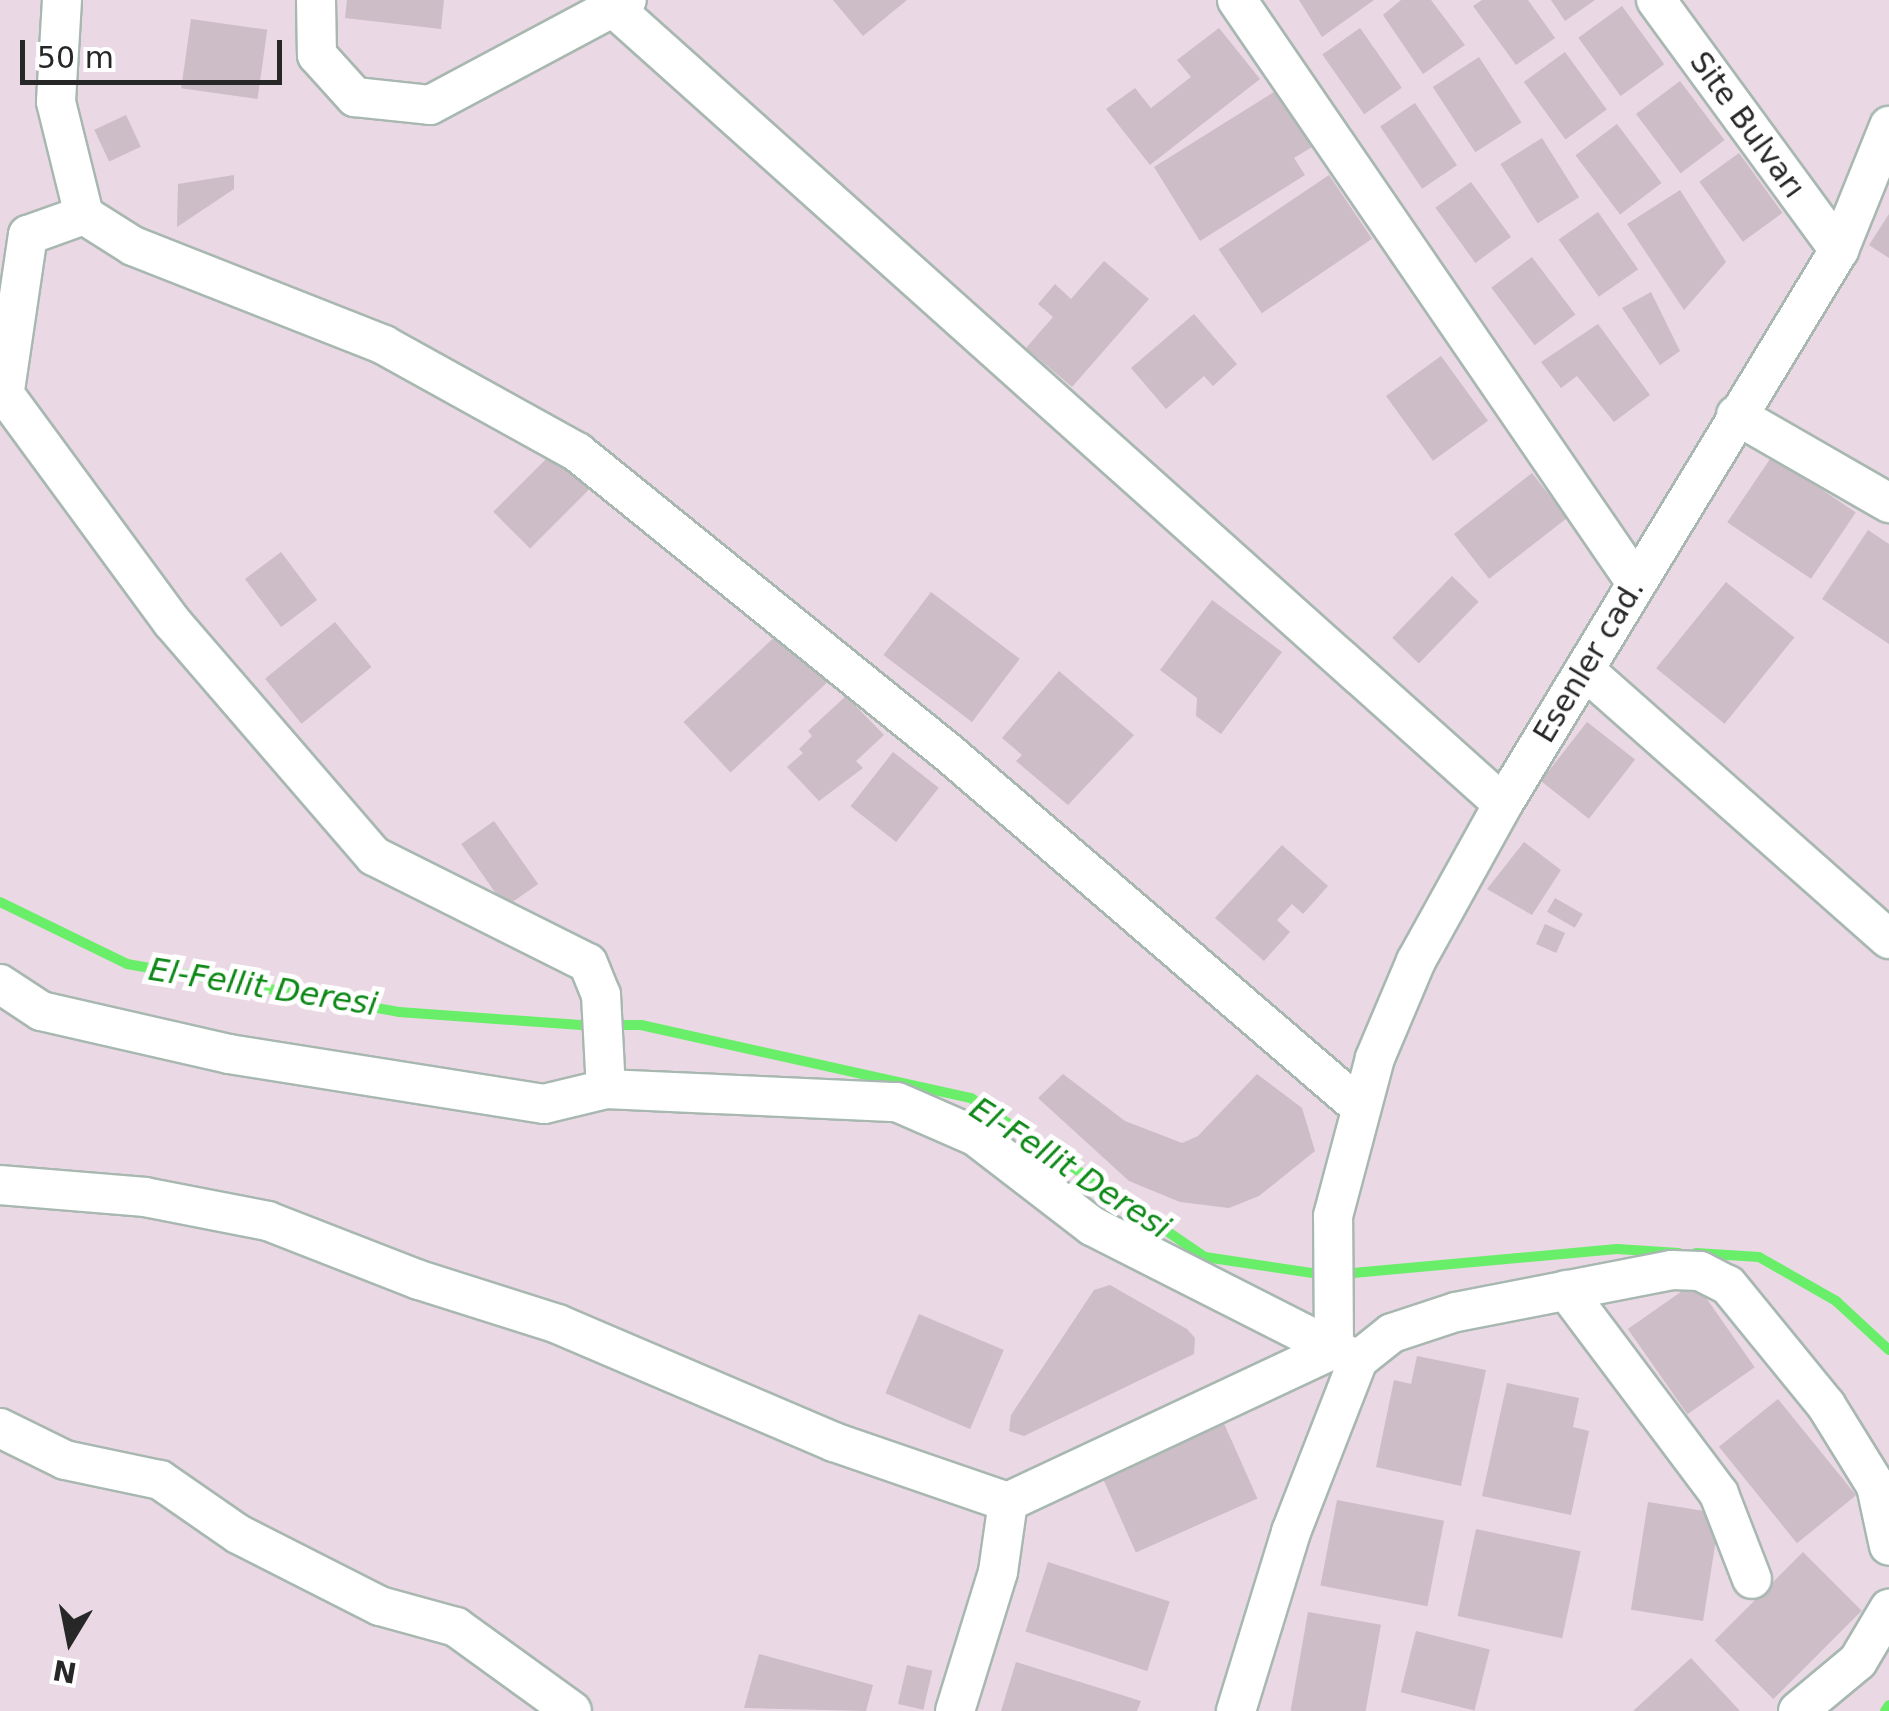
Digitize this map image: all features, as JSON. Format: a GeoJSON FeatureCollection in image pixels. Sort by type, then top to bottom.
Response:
{"type":"FeatureCollection","features":[{"type":"Feature","properties":{"kind":"street"},"geometry":{"type":"LineString","coordinates":[[62,0],[56,102],[84,216],[133,246],[384,345],[578,452],[951,755],[1359,1106]]}},
{"type":"Feature","properties":{"kind":"street"},"geometry":{"type":"LineString","coordinates":[[316,0],[317,55],[355,98],[430,105],[620,4],[1503,804]]}},
{"type":"Feature","properties":{"kind":"street"},"geometry":{"type":"LineString","coordinates":[[1237,0],[1636,583]]}},
{"type":"Feature","properties":{"kind":"street","name":"Site Bulvarı"},"geometry":{"type":"LineString","coordinates":[[1656,0],[1839,250]]}},
{"type":"Feature","properties":{"kind":"street","name":"Esenler cad."},"geometry":{"type":"LineString","coordinates":[[1346,1354],[1336,1301],[1332,1216],[1359,1106],[1416,961],[1503,804],[1587,672],[1736,415],[1839,250],[1889,127]]}},
{"type":"Feature","properties":{"kind":"street"},"geometry":{"type":"LineString","coordinates":[[84,216],[28,235],[2,390],[58,475],[172,622],[374,856],[588,963],[602,1002],[606,1090]]}},
{"type":"Feature","properties":{"kind":"street"},"geometry":{"type":"LineString","coordinates":[[1736,415],[1889,503]]}},
{"type":"Feature","properties":{"kind":"street"},"geometry":{"type":"LineString","coordinates":[[1587,672],[1889,939]]}},
{"type":"Feature","properties":{"kind":"street"},"geometry":{"type":"LineString","coordinates":[[0,984],[41,1011],[229,1054],[544,1104],[606,1090],[896,1102],[975,1136],[1092,1226],[1346,1354]]}},
{"type":"Feature","properties":{"kind":"street"},"geometry":{"type":"LineString","coordinates":[[0,1186],[144,1197],[268,1221],[419,1280],[558,1324],[834,1442],[1008,1502],[1392,1334],[1440,1317],[1672,1270],[1700,1271],[1728,1285],[1854,1446],[1876,1486],[1889,1546]]}},
{"type":"Feature","properties":{"kind":"street"},"geometry":{"type":"LineString","coordinates":[[1566,1290],[1719,1494],[1752,1579]]}},
{"type":"Feature","properties":{"kind":"street"},"geometry":{"type":"LineString","coordinates":[[1236,1711],[1346,1354]]}},
{"type":"Feature","properties":{"kind":"street"},"geometry":{"type":"LineString","coordinates":[[0,1428],[64,1460],[160,1480],[238,1534],[380,1606],[456,1627],[571,1710]]}},
{"type":"Feature","properties":{"kind":"street"},"geometry":{"type":"LineString","coordinates":[[954,1711],[998,1572],[1008,1502]]}},
{"type":"Feature","properties":{"kind":"street"},"geometry":{"type":"LineString","coordinates":[[1798,1711],[1858,1661],[1889,1609]]}},
{"type":"Feature","properties":{"kind":"building"},"geometry":{"type":"Polygon","coordinates":[[[347,0],[444,0],[441,29],[345,18],[347,0]]]}},
{"type":"Feature","properties":{"kind":"building"},"geometry":{"type":"Polygon","coordinates":[[[833,0],[907,0],[863,36],[833,0]]]}},
{"type":"Feature","properties":{"kind":"building"},"geometry":{"type":"Polygon","coordinates":[[[1299,0],[1374,0],[1322,37],[1299,0]]]}},
{"type":"Feature","properties":{"kind":"building"},"geometry":{"type":"Polygon","coordinates":[[[1401,0],[1431,0],[1465,45],[1423,74],[1383,15],[1401,0]]]}},
{"type":"Feature","properties":{"kind":"building"},"geometry":{"type":"Polygon","coordinates":[[[1482,0],[1528,0],[1555,38],[1516,65],[1473,6],[1482,0]]]}},
{"type":"Feature","properties":{"kind":"building"},"geometry":{"type":"Polygon","coordinates":[[[1551,0],[1595,0],[1565,21],[1551,0]]]}},
{"type":"Feature","properties":{"kind":"building"},"geometry":{"type":"Polygon","coordinates":[[[1622,6],[1664,64],[1621,96],[1578,38],[1622,6]]]}},
{"type":"Feature","properties":{"kind":"building"},"geometry":{"type":"Polygon","coordinates":[[[191,19],[267,30],[258,99],[181,88],[191,19]]]}},
{"type":"Feature","properties":{"kind":"building"},"geometry":{"type":"Polygon","coordinates":[[[1219,28],[1260,79],[1150,165],[1106,109],[1135,88],[1151,108],[1191,77],[1177,60],[1219,28]]]}},
{"type":"Feature","properties":{"kind":"building"},"geometry":{"type":"Polygon","coordinates":[[[1360,28],[1402,88],[1364,114],[1322,54],[1360,28]]]}},
{"type":"Feature","properties":{"kind":"building"},"geometry":{"type":"Polygon","coordinates":[[[1565,52],[1607,109],[1565,139],[1524,82],[1565,52]]]}},
{"type":"Feature","properties":{"kind":"building"},"geometry":{"type":"Polygon","coordinates":[[[1479,57],[1521,122],[1475,152],[1433,87],[1479,57]]]}},
{"type":"Feature","properties":{"kind":"building"},"geometry":{"type":"Polygon","coordinates":[[[1680,81],[1725,140],[1681,173],[1636,114],[1680,81]]]}},
{"type":"Feature","properties":{"kind":"building"},"geometry":{"type":"Polygon","coordinates":[[[1277,90],[1312,147],[1294,158],[1305,175],[1200,241],[1154,167],[1277,90]]]}},
{"type":"Feature","properties":{"kind":"building"},"geometry":{"type":"Polygon","coordinates":[[[1415,103],[1457,165],[1422,189],[1380,126],[1415,103]]]}},
{"type":"Feature","properties":{"kind":"building"},"geometry":{"type":"Polygon","coordinates":[[[126,115],[141,147],[109,162],[94,130],[126,115]]]}},
{"type":"Feature","properties":{"kind":"building"},"geometry":{"type":"Polygon","coordinates":[[[1617,124],[1662,183],[1620,214],[1575,155],[1617,124]]]}},
{"type":"Feature","properties":{"kind":"building"},"geometry":{"type":"Polygon","coordinates":[[[1542,138],[1579,197],[1538,223],[1500,164],[1542,138]]]}},
{"type":"Feature","properties":{"kind":"building"},"geometry":{"type":"Polygon","coordinates":[[[1739,153],[1782,213],[1743,242],[1699,182],[1739,153]]]}},
{"type":"Feature","properties":{"kind":"building"},"geometry":{"type":"Polygon","coordinates":[[[234,175],[234,189],[177,227],[178,184],[234,175]]]}},
{"type":"Feature","properties":{"kind":"building"},"geometry":{"type":"Polygon","coordinates":[[[1329,175],[1372,239],[1262,313],[1219,249],[1329,175]]]}},
{"type":"Feature","properties":{"kind":"building"},"geometry":{"type":"Polygon","coordinates":[[[1471,182],[1511,237],[1475,263],[1435,208],[1471,182]]]}},
{"type":"Feature","properties":{"kind":"building"},"geometry":{"type":"Polygon","coordinates":[[[1680,190],[1726,262],[1684,310],[1627,224],[1680,190]]]}},
{"type":"Feature","properties":{"kind":"building"},"geometry":{"type":"Polygon","coordinates":[[[1598,212],[1638,269],[1599,297],[1559,240],[1598,212]]]}},
{"type":"Feature","properties":{"kind":"building"},"geometry":{"type":"Polygon","coordinates":[[[1889,214],[1889,258],[1869,245],[1889,214]]]}},
{"type":"Feature","properties":{"kind":"building"},"geometry":{"type":"Polygon","coordinates":[[[1532,257],[1575,315],[1535,345],[1491,288],[1532,257]]]}},
{"type":"Feature","properties":{"kind":"building"},"geometry":{"type":"Polygon","coordinates":[[[1104,261],[1149,299],[1072,387],[1026,348],[1053,317],[1038,304],[1055,284],[1071,299],[1104,261]]]}},
{"type":"Feature","properties":{"kind":"building"},"geometry":{"type":"Polygon","coordinates":[[[1651,292],[1680,351],[1660,365],[1622,308],[1651,292]]]}},
{"type":"Feature","properties":{"kind":"building"},"geometry":{"type":"Polygon","coordinates":[[[1194,314],[1237,364],[1213,386],[1204,376],[1166,409],[1131,368],[1194,314]]]}},
{"type":"Feature","properties":{"kind":"building"},"geometry":{"type":"Polygon","coordinates":[[[1598,324],[1650,395],[1614,422],[1577,376],[1561,388],[1541,362],[1598,324]]]}},
{"type":"Feature","properties":{"kind":"building"},"geometry":{"type":"Polygon","coordinates":[[[1441,356],[1488,421],[1433,461],[1386,396],[1441,356]]]}},
{"type":"Feature","properties":{"kind":"building"},"geometry":{"type":"Polygon","coordinates":[[[552,453],[589,490],[530,548],[493,512],[552,453]]]}},
{"type":"Feature","properties":{"kind":"building"},"geometry":{"type":"Polygon","coordinates":[[[1772,456],[1856,512],[1811,579],[1727,522],[1772,456]]]}},
{"type":"Feature","properties":{"kind":"building"},"geometry":{"type":"Polygon","coordinates":[[[1532,473],[1567,518],[1489,579],[1454,534],[1532,473]]]}},
{"type":"Feature","properties":{"kind":"building"},"geometry":{"type":"Polygon","coordinates":[[[1868,530],[1889,544],[1889,644],[1822,599],[1868,530]]]}},
{"type":"Feature","properties":{"kind":"building"},"geometry":{"type":"Polygon","coordinates":[[[281,552],[317,600],[281,627],[245,579],[281,552]]]}},
{"type":"Feature","properties":{"kind":"building"},"geometry":{"type":"Polygon","coordinates":[[[1452,576],[1479,602],[1419,664],[1392,638],[1452,576]]]}},
{"type":"Feature","properties":{"kind":"building"},"geometry":{"type":"Polygon","coordinates":[[[1726,582],[1794,637],[1725,724],[1656,668],[1726,582]]]}},
{"type":"Feature","properties":{"kind":"building"},"geometry":{"type":"Polygon","coordinates":[[[931,592],[1020,659],[972,722],[883,655],[931,592]]]}},
{"type":"Feature","properties":{"kind":"building"},"geometry":{"type":"Polygon","coordinates":[[[1212,600],[1282,652],[1221,734],[1196,716],[1197,698],[1160,670],[1212,600]]]}},
{"type":"Feature","properties":{"kind":"building"},"geometry":{"type":"Polygon","coordinates":[[[335,622],[372,667],[302,724],[265,679],[335,622]]]}},
{"type":"Feature","properties":{"kind":"building"},"geometry":{"type":"Polygon","coordinates":[[[780,632],[827,682],[731,772],[683,722],[780,632]]]}},
{"type":"Feature","properties":{"kind":"building"},"geometry":{"type":"Polygon","coordinates":[[[1059,671],[1134,735],[1068,805],[1016,761],[1022,755],[1002,738],[1059,671]]]}},
{"type":"Feature","properties":{"kind":"building"},"geometry":{"type":"Polygon","coordinates":[[[846,696],[884,735],[856,761],[863,768],[819,801],[787,767],[803,753],[799,749],[812,736],[808,731],[846,696]]]}},
{"type":"Feature","properties":{"kind":"building"},"geometry":{"type":"Polygon","coordinates":[[[1587,722],[1635,760],[1589,819],[1541,781],[1587,722]]]}},
{"type":"Feature","properties":{"kind":"building"},"geometry":{"type":"Polygon","coordinates":[[[893,752],[939,788],[896,842],[851,806],[893,752]]]}},
{"type":"Feature","properties":{"kind":"building"},"geometry":{"type":"Polygon","coordinates":[[[494,821],[538,884],[505,907],[461,844],[494,821]]]}},
{"type":"Feature","properties":{"kind":"building"},"geometry":{"type":"Polygon","coordinates":[[[1524,842],[1561,870],[1532,915],[1487,889],[1524,842]]]}},
{"type":"Feature","properties":{"kind":"building"},"geometry":{"type":"Polygon","coordinates":[[[1282,845],[1328,886],[1303,914],[1292,904],[1277,920],[1290,932],[1264,961],[1215,918],[1282,845]]]}},
{"type":"Feature","properties":{"kind":"building"},"geometry":{"type":"Polygon","coordinates":[[[1555,898],[1583,914],[1575,928],[1547,912],[1555,898]]]}},
{"type":"Feature","properties":{"kind":"building"},"geometry":{"type":"Polygon","coordinates":[[[1545,924],[1565,933],[1556,953],[1536,944],[1545,924]]]}},
{"type":"Feature","properties":{"kind":"building"},"geometry":{"type":"Polygon","coordinates":[[[1063,1074],[1125,1121],[1182,1143],[1198,1136],[1257,1074],[1302,1108],[1315,1151],[1259,1196],[1229,1208],[1180,1202],[1129,1181],[1038,1098],[1063,1074]]]}},
{"type":"Feature","properties":{"kind":"building"},"geometry":{"type":"Polygon","coordinates":[[[1695,1282],[1755,1367],[1687,1414],[1628,1329],[1695,1282]]]}},
{"type":"Feature","properties":{"kind":"building"},"geometry":{"type":"Polygon","coordinates":[[[1110,1285],[1187,1329],[1195,1338],[1194,1354],[1024,1436],[1009,1431],[1011,1415],[1094,1290],[1110,1285]]]}},
{"type":"Feature","properties":{"kind":"building"},"geometry":{"type":"Polygon","coordinates":[[[919,1314],[1004,1350],[970,1429],[885,1393],[919,1314]]]}},
{"type":"Feature","properties":{"kind":"building"},"geometry":{"type":"Polygon","coordinates":[[[1417,1356],[1486,1370],[1461,1486],[1376,1467],[1394,1380],[1411,1384],[1417,1356]]]}},
{"type":"Feature","properties":{"kind":"building"},"geometry":{"type":"Polygon","coordinates":[[[1507,1383],[1579,1398],[1573,1427],[1589,1431],[1571,1515],[1482,1496],[1507,1383]]]}},
{"type":"Feature","properties":{"kind":"building"},"geometry":{"type":"Polygon","coordinates":[[[1778,1399],[1856,1495],[1797,1543],[1719,1447],[1778,1399]]]}},
{"type":"Feature","properties":{"kind":"building"},"geometry":{"type":"Polygon","coordinates":[[[1222,1419],[1257,1498],[1136,1553],[1100,1473],[1222,1419]]]}},
{"type":"Feature","properties":{"kind":"building"},"geometry":{"type":"Polygon","coordinates":[[[1337,1500],[1444,1521],[1427,1606],[1320,1585],[1337,1500]]]}},
{"type":"Feature","properties":{"kind":"building"},"geometry":{"type":"Polygon","coordinates":[[[1648,1502],[1720,1513],[1703,1621],[1631,1610],[1648,1502]]]}},
{"type":"Feature","properties":{"kind":"building"},"geometry":{"type":"Polygon","coordinates":[[[1476,1529],[1581,1551],[1562,1638],[1457,1616],[1476,1529]]]}},
{"type":"Feature","properties":{"kind":"building"},"geometry":{"type":"Polygon","coordinates":[[[1803,1552],[1862,1611],[1773,1699],[1715,1640],[1803,1552]]]}},
{"type":"Feature","properties":{"kind":"building"},"geometry":{"type":"Polygon","coordinates":[[[1048,1562],[1170,1602],[1147,1671],[1025,1631],[1048,1562]]]}},
{"type":"Feature","properties":{"kind":"building"},"geometry":{"type":"Polygon","coordinates":[[[1308,1612],[1381,1625],[1366,1711],[1291,1710],[1308,1612]]]}},
{"type":"Feature","properties":{"kind":"building"},"geometry":{"type":"Polygon","coordinates":[[[1416,1631],[1490,1649],[1475,1711],[1401,1692],[1416,1631]]]}},
{"type":"Feature","properties":{"kind":"building"},"geometry":{"type":"Polygon","coordinates":[[[759,1654],[873,1685],[866,1711],[744,1708],[759,1654]]]}},
{"type":"Feature","properties":{"kind":"building"},"geometry":{"type":"Polygon","coordinates":[[[1691,1658],[1740,1711],[1633,1711],[1691,1658]]]}},
{"type":"Feature","properties":{"kind":"building"},"geometry":{"type":"Polygon","coordinates":[[[1016,1662],[1141,1701],[1137,1711],[1001,1711],[1016,1662]]]}},
{"type":"Feature","properties":{"kind":"building"},"geometry":{"type":"Polygon","coordinates":[[[907,1665],[932,1671],[923,1710],[898,1704],[907,1665]]]}},
{"type":"Feature","properties":{"kind":"waterway"},"geometry":{"type":"LineString","coordinates":[[0,902],[127,964],[399,1012],[594,1026]]}},
{"type":"Feature","properties":{"kind":"waterway","name":"El-Fellit Deresi"},"geometry":{"type":"LineString","coordinates":[[611,1025],[641,1025],[971,1098],[1205,1257],[1325,1275]]}},
{"type":"Feature","properties":{"kind":"waterway","name":"El-Fellit Deresi"},"geometry":{"type":"LineString","coordinates":[[1342,1274],[1617,1249],[1679,1253]]}},
{"type":"Feature","properties":{"kind":"waterway","name":"El-Fellit Deresi"},"geometry":{"type":"LineString","coordinates":[[1696,1253],[1759,1257],[1836,1301],[1889,1350]]}},
{"type":"Feature","properties":{"kind":"waterway","name":"El-Fellit Deresi"},"geometry":{"type":"LineString","coordinates":[[1885,1711],[1889,1705]]}}]}
